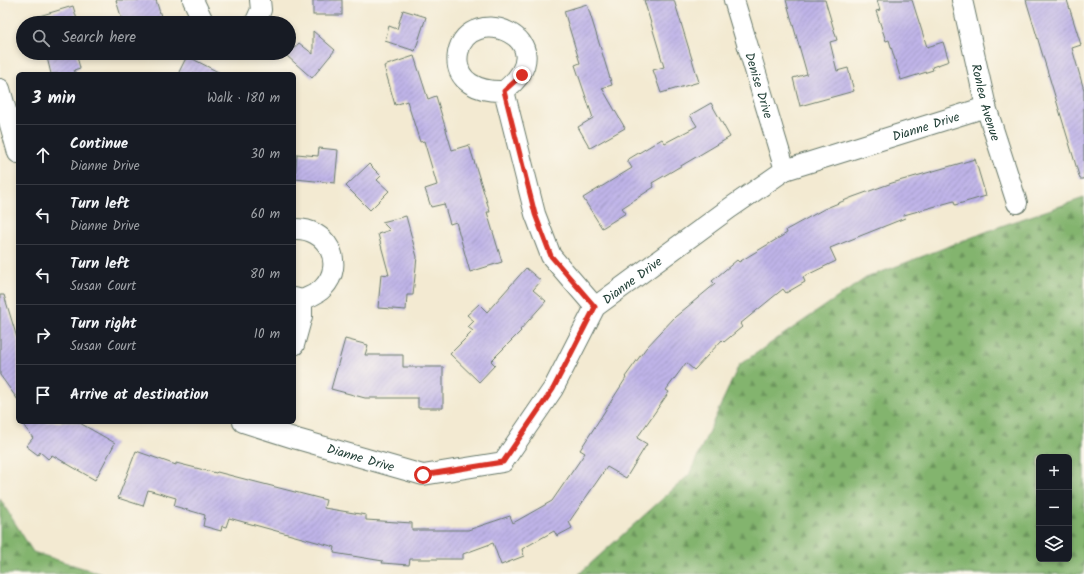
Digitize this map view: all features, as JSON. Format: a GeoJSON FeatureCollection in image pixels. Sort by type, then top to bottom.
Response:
{"type":"FeatureCollection","features":[{"type":"Feature","properties":{"kind":"street"},"geometry":{"type":"LineString","coordinates":[[193,0],[201,16]]}},
{"type":"Feature","properties":{"kind":"street"},"geometry":{"type":"LineString","coordinates":[[258,16],[261,10],[260,0]]}},
{"type":"Feature","properties":{"kind":"street","name":"Denise Drive"},"geometry":{"type":"LineString","coordinates":[[734,0],[786,170]]}},
{"type":"Feature","properties":{"kind":"street","name":"Ronlea Avenue"},"geometry":{"type":"LineString","coordinates":[[962,0],[986,107],[1017,203]]}},
{"type":"Feature","properties":{"kind":"street"},"geometry":{"type":"LineString","coordinates":[[0,89],[16,146]]}},
{"type":"Feature","properties":{"kind":"street"},"geometry":{"type":"LineString","coordinates":[[504,91],[535,214],[551,256],[595,307]]}},
{"type":"Feature","properties":{"kind":"street","name":"Dianne Drive"},"geometry":{"type":"LineString","coordinates":[[258,424],[272,426],[423,475],[503,462],[553,389],[595,307],[742,199],[786,170],[986,107]]}},
{"type":"Feature","properties":{"kind":"street"},"geometry":{"type":"LineString","coordinates":[[296,229],[302,228],[314,232],[323,238],[330,248],[333,258],[333,270],[323,289],[298,299],[302,316],[296,338]]}},
{"type":"Feature","properties":{"kind":"green space"},"geometry":{"type":"Polygon","coordinates":[[[1084,198],[1084,574],[579,574],[689,475],[739,365],[866,278],[1004,225],[1084,198]]]}},
{"type":"Feature","properties":{"kind":"green space"},"geometry":{"type":"Polygon","coordinates":[[[0,499],[33,552],[101,574],[0,574],[0,499]]]}},
{"type":"Feature","properties":{"kind":"building"},"geometry":{"type":"Polygon","coordinates":[[[116,0],[156,0],[161,16],[121,16],[116,0]]]}},
{"type":"Feature","properties":{"kind":"building"},"geometry":{"type":"Polygon","coordinates":[[[313,0],[342,0],[342,15],[313,15],[313,0]]]}},
{"type":"Feature","properties":{"kind":"building"},"geometry":{"type":"Polygon","coordinates":[[[644,0],[674,0],[699,82],[661,93],[653,70],[664,67],[644,0]]]}},
{"type":"Feature","properties":{"kind":"building"},"geometry":{"type":"Polygon","coordinates":[[[786,0],[825,0],[837,40],[830,42],[837,71],[848,68],[854,91],[800,106],[793,78],[807,74],[786,0]]]}},
{"type":"Feature","properties":{"kind":"building"},"geometry":{"type":"Polygon","coordinates":[[[877,0],[912,0],[927,47],[943,42],[949,61],[932,67],[933,70],[901,80],[889,40],[886,41],[876,11],[880,10],[877,0]]]}},
{"type":"Feature","properties":{"kind":"building"},"geometry":{"type":"Polygon","coordinates":[[[1026,0],[1067,0],[1081,45],[1072,48],[1084,90],[1084,179],[1080,179],[1026,0]]]}},
{"type":"Feature","properties":{"kind":"building"},"geometry":{"type":"Polygon","coordinates":[[[587,4],[612,85],[602,88],[625,128],[590,148],[578,127],[593,118],[575,65],[580,63],[564,11],[587,4]]]}},
{"type":"Feature","properties":{"kind":"building"},"geometry":{"type":"Polygon","coordinates":[[[73,6],[76,16],[39,16],[73,6]]]}},
{"type":"Feature","properties":{"kind":"building"},"geometry":{"type":"Polygon","coordinates":[[[403,10],[426,17],[415,51],[385,41],[389,26],[397,29],[403,10]]]}},
{"type":"Feature","properties":{"kind":"building"},"geometry":{"type":"Polygon","coordinates":[[[313,31],[335,50],[312,78],[292,60],[296,60],[296,46],[299,43],[313,54],[313,31]]]}},
{"type":"Feature","properties":{"kind":"building"},"geometry":{"type":"Polygon","coordinates":[[[414,56],[428,99],[436,96],[452,150],[469,145],[490,212],[487,212],[502,262],[470,272],[456,222],[450,224],[444,204],[431,207],[425,189],[437,185],[424,141],[420,142],[407,101],[395,105],[384,66],[414,56]]]}},
{"type":"Feature","properties":{"kind":"building"},"geometry":{"type":"Polygon","coordinates":[[[48,60],[78,60],[80,68],[74,70],[75,72],[51,72],[48,60]]]}},
{"type":"Feature","properties":{"kind":"building"},"geometry":{"type":"Polygon","coordinates":[[[185,60],[195,60],[218,72],[179,72],[185,60]]]}},
{"type":"Feature","properties":{"kind":"building"},"geometry":{"type":"Polygon","coordinates":[[[711,103],[730,137],[652,183],[654,187],[622,208],[626,213],[602,228],[583,198],[632,168],[627,160],[662,139],[665,143],[697,126],[690,115],[711,103]]]}},
{"type":"Feature","properties":{"kind":"building"},"geometry":{"type":"Polygon","coordinates":[[[319,148],[338,150],[335,183],[296,179],[297,154],[318,156],[319,148]]]}},
{"type":"Feature","properties":{"kind":"building"},"geometry":{"type":"Polygon","coordinates":[[[975,159],[986,196],[955,205],[954,201],[904,215],[905,218],[830,248],[836,261],[803,277],[805,282],[786,293],[783,289],[740,324],[742,327],[724,342],[722,340],[694,370],[686,363],[666,390],[669,392],[637,438],[647,444],[626,478],[607,467],[569,522],[572,528],[557,536],[554,531],[522,549],[524,556],[501,565],[493,543],[463,554],[463,559],[410,559],[409,565],[382,563],[383,561],[334,553],[335,547],[229,518],[226,527],[222,526],[221,531],[203,526],[205,515],[174,506],[176,498],[148,490],[143,506],[118,498],[136,451],[176,465],[176,463],[217,472],[326,500],[324,508],[366,515],[366,520],[412,523],[412,530],[468,530],[510,516],[513,523],[552,501],[585,453],[580,450],[626,378],[625,377],[646,348],[675,317],[715,284],[712,281],[737,260],[739,262],[787,233],[786,230],[824,209],[892,183],[975,159]]]}},
{"type":"Feature","properties":{"kind":"building"},"geometry":{"type":"Polygon","coordinates":[[[369,164],[381,176],[377,180],[389,191],[370,210],[346,186],[369,164]]]}},
{"type":"Feature","properties":{"kind":"building"},"geometry":{"type":"Polygon","coordinates":[[[406,216],[417,257],[413,295],[407,295],[406,310],[378,308],[381,274],[389,275],[378,234],[390,230],[382,222],[406,216]]]}},
{"type":"Feature","properties":{"kind":"building"},"geometry":{"type":"Polygon","coordinates":[[[526,268],[541,281],[533,290],[546,301],[520,330],[521,331],[491,361],[495,365],[479,382],[450,354],[473,331],[468,327],[474,321],[467,315],[479,304],[487,312],[526,268]]]}},
{"type":"Feature","properties":{"kind":"building"},"geometry":{"type":"Polygon","coordinates":[[[0,295],[4,295],[16,334],[16,397],[0,375],[0,295]]]}},
{"type":"Feature","properties":{"kind":"building"},"geometry":{"type":"Polygon","coordinates":[[[345,339],[368,345],[365,355],[403,355],[403,367],[443,367],[443,408],[418,408],[418,398],[365,398],[331,389],[345,339]]]}},
{"type":"Feature","properties":{"kind":"building"},"geometry":{"type":"Polygon","coordinates":[[[22,424],[82,424],[115,443],[95,480],[52,455],[48,459],[40,452],[38,455],[26,446],[33,438],[22,424]]]}},
{"type":"Feature","properties":{"kind":"route"},"geometry":{"type":"LineString","coordinates":[[423,475],[503,462],[553,389],[595,307],[551,256],[535,214],[504,91],[522,75]]}}]}
